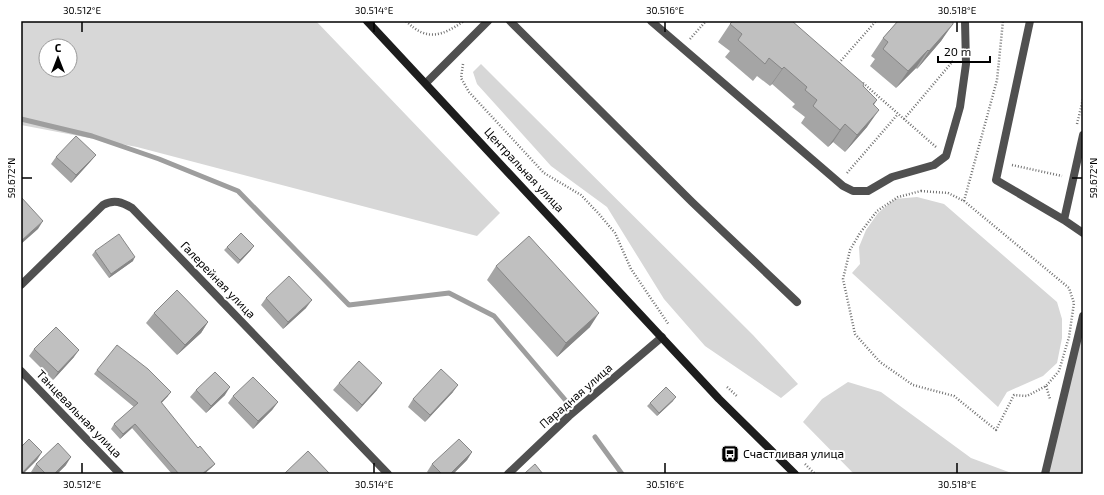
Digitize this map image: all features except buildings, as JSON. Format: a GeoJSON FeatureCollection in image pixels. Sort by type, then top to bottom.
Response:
{"type":"FeatureCollection","features":[{"type":"Feature","properties":{"kind":"main road","name":"Центральная улица"},"geometry":{"type":"LineString","coordinates":[[367,21],[748,430],[795,474]]}},
{"type":"Feature","properties":{"kind":"street"},"geometry":{"type":"LineString","coordinates":[[426,83],[488,21]]}},
{"type":"Feature","properties":{"kind":"street"},"geometry":{"type":"LineString","coordinates":[[510,21],[692,202],[797,302]]}},
{"type":"Feature","properties":{"kind":"street"},"geometry":{"type":"LineString","coordinates":[[651,21],[838,182],[853,191],[868,191],[892,177],[934,165],[946,155],[960,107],[966,64],[965,21]]}},
{"type":"Feature","properties":{"kind":"street"},"geometry":{"type":"LineString","coordinates":[[1030,21],[996,180],[1064,220],[1083,233]]}},
{"type":"Feature","properties":{"kind":"street"},"geometry":{"type":"LineString","coordinates":[[1064,220],[1083,135]]}},
{"type":"Feature","properties":{"kind":"street","name":"Галерейная улица"},"geometry":{"type":"LineString","coordinates":[[21,285],[103,205],[109,202],[123,203],[132,208],[388,474]]}},
{"type":"Feature","properties":{"kind":"street"},"geometry":{"type":"LineString","coordinates":[[1045,474],[1083,316]]}},
{"type":"Feature","properties":{"kind":"street","name":"Парадная улица"},"geometry":{"type":"LineString","coordinates":[[508,474],[569,416],[662,337]]}},
{"type":"Feature","properties":{"kind":"street","name":"Танцевальная улица"},"geometry":{"type":"LineString","coordinates":[[21,371],[120,474]]}},
{"type":"Feature","properties":{"kind":"path"},"geometry":{"type":"LineString","coordinates":[[406,21],[419,32],[435,35],[446,33],[464,21]]}},
{"type":"Feature","properties":{"kind":"path"},"geometry":{"type":"LineString","coordinates":[[700,28],[706,21]]}},
{"type":"Feature","properties":{"kind":"path"},"geometry":{"type":"LineString","coordinates":[[839,63],[876,21]]}},
{"type":"Feature","properties":{"kind":"path"},"geometry":{"type":"LineString","coordinates":[[964,201],[997,80],[1003,21]]}},
{"type":"Feature","properties":{"kind":"path"},"geometry":{"type":"LineString","coordinates":[[904,119],[965,47]]}},
{"type":"Feature","properties":{"kind":"path"},"geometry":{"type":"LineString","coordinates":[[833,57],[845,68]]}},
{"type":"Feature","properties":{"kind":"path"},"geometry":{"type":"LineString","coordinates":[[463,61],[461,78],[469,92],[544,173],[582,195],[615,233],[631,269],[670,327]]}},
{"type":"Feature","properties":{"kind":"path"},"geometry":{"type":"LineString","coordinates":[[857,78],[946,155]]}},
{"type":"Feature","properties":{"kind":"path"},"geometry":{"type":"LineString","coordinates":[[1076,130],[1083,99]]}},
{"type":"Feature","properties":{"kind":"path"},"geometry":{"type":"LineString","coordinates":[[838,182],[898,114]]}},
{"type":"Feature","properties":{"kind":"path"},"geometry":{"type":"LineString","coordinates":[[1000,163],[1064,177]]}},
{"type":"Feature","properties":{"kind":"path"},"geometry":{"type":"LineString","coordinates":[[922,191],[948,193],[964,201],[1069,288],[1074,303],[1069,337],[1059,371],[1046,386],[1027,396],[1014,395],[996,430],[954,396],[913,385],[880,362],[855,334],[843,279],[850,250],[860,233],[878,211],[898,197],[922,191]]}},
{"type":"Feature","properties":{"kind":"shaded area"},"geometry":{"type":"Polygon","coordinates":[[[21,21],[316,21],[500,213],[477,236],[137,147],[21,125],[21,21]]]}},
{"type":"Feature","properties":{"kind":"shaded area"},"geometry":{"type":"Polygon","coordinates":[[[481,64],[753,335],[798,384],[781,398],[705,346],[664,299],[607,207],[551,166],[477,84],[473,72],[481,64]]]}},
{"type":"Feature","properties":{"kind":"shaded area"},"geometry":{"type":"Polygon","coordinates":[[[917,197],[944,204],[1057,302],[1062,319],[1062,338],[1057,363],[1043,376],[1007,392],[998,407],[852,273],[860,264],[859,247],[866,230],[878,213],[895,199],[917,197]]]}},
{"type":"Feature","properties":{"kind":"shaded area"},"geometry":{"type":"Polygon","coordinates":[[[1083,316],[1083,474],[1045,474],[1083,316]]]}},
{"type":"Feature","properties":{"kind":"shaded area"},"geometry":{"type":"Polygon","coordinates":[[[848,382],[881,392],[971,458],[1014,474],[854,474],[803,422],[822,399],[848,382]]]}},
{"type":"Feature","properties":{"kind":"waterway"},"geometry":{"type":"LineString","coordinates":[[21,119],[92,136],[159,159],[238,191],[349,305],[449,293],[494,316],[567,402]]}},
{"type":"Feature","properties":{"kind":"waterway"},"geometry":{"type":"LineString","coordinates":[[595,437],[622,474]]}},
{"type":"Feature","properties":{"kind":"place","name":"Счастливая улица"},"geometry":{"type":"Point","coordinates":[730,454]}}]}
